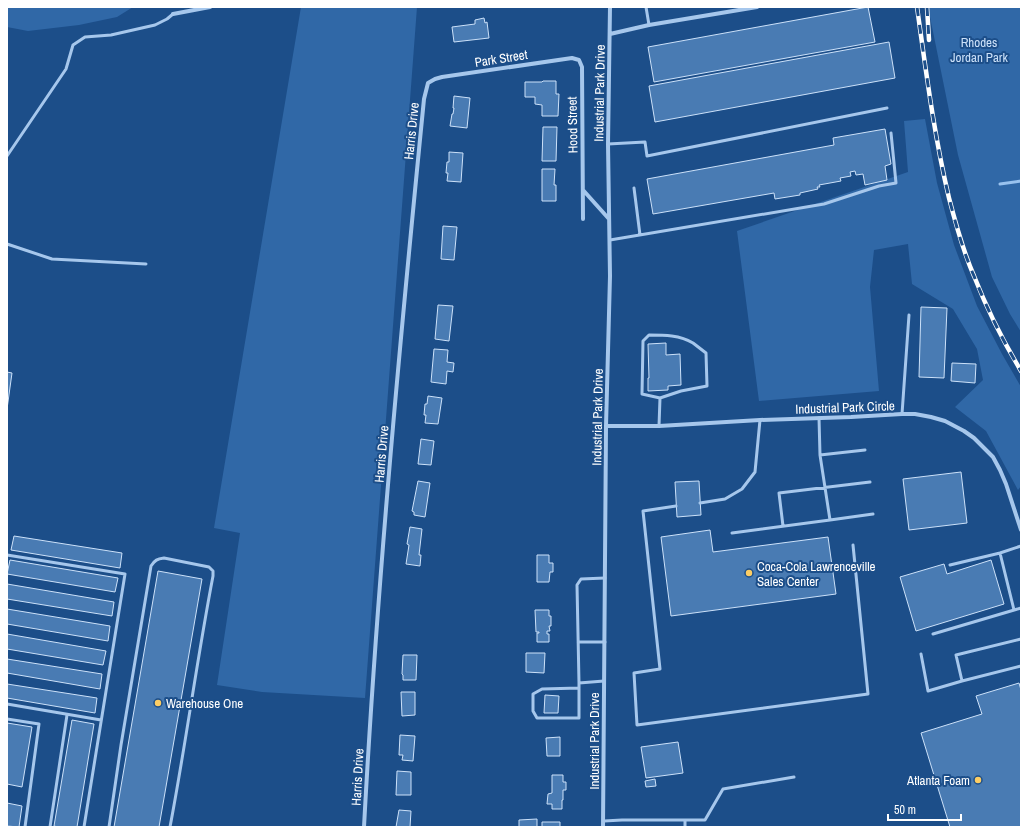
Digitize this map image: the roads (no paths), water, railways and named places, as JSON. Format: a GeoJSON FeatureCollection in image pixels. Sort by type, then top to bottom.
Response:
{"type":"FeatureCollection","features":[{"type":"Feature","properties":{"kind":"street"},"geometry":{"type":"LineString","coordinates":[[173,14],[210,7]]}},
{"type":"Feature","properties":{"kind":"street","name":"Industrial Park Drive"},"geometry":{"type":"LineString","coordinates":[[604,827],[606,426],[610,276],[608,144],[610,7]]}},
{"type":"Feature","properties":{"kind":"street"},"geometry":{"type":"LineString","coordinates":[[610,34],[649,25],[757,7]]}},
{"type":"Feature","properties":{"kind":"street","name":"Park Street"},"geometry":{"type":"LineString","coordinates":[[428,83],[442,77],[572,58],[579,60]]}},
{"type":"Feature","properties":{"kind":"street","name":"Hood Street"},"geometry":{"type":"LineString","coordinates":[[579,60],[582,66],[583,219]]}},
{"type":"Feature","properties":{"kind":"street","name":"Harris Drive"},"geometry":{"type":"LineString","coordinates":[[364,827],[370,720],[383,549],[413,206],[424,99],[428,83]]}},
{"type":"Feature","properties":{"kind":"street"},"geometry":{"type":"LineString","coordinates":[[583,190],[609,219]]}},
{"type":"Feature","properties":{"kind":"street","name":"Industrial Park Circle"},"geometry":{"type":"LineString","coordinates":[[606,426],[659,426],[902,414],[915,414],[932,417],[945,421],[964,431],[974,438],[993,457],[1006,484],[1021,530]]}},
{"type":"Feature","properties":{"kind":"lane"},"geometry":{"type":"LineString","coordinates":[[646,7],[649,25]]}},
{"type":"Feature","properties":{"kind":"lane"},"geometry":{"type":"LineString","coordinates":[[7,156],[66,69],[73,45],[85,37],[111,34],[155,25],[173,14]]}},
{"type":"Feature","properties":{"kind":"lane"},"geometry":{"type":"LineString","coordinates":[[608,144],[645,142],[647,156],[887,108]]}},
{"type":"Feature","properties":{"kind":"lane"},"geometry":{"type":"LineString","coordinates":[[610,240],[824,204],[879,186],[896,183],[891,133]]}},
{"type":"Feature","properties":{"kind":"lane"},"geometry":{"type":"LineString","coordinates":[[634,188],[640,235]]}},
{"type":"Feature","properties":{"kind":"lane"},"geometry":{"type":"LineString","coordinates":[[7,244],[52,259],[146,264]]}},
{"type":"Feature","properties":{"kind":"lane"},"geometry":{"type":"LineString","coordinates":[[902,414],[909,315]]}},
{"type":"Feature","properties":{"kind":"lane"},"geometry":{"type":"LineString","coordinates":[[649,335],[666,335],[681,338],[693,343],[706,353],[707,386],[681,390],[660,398],[642,394],[643,341],[649,335]]}},
{"type":"Feature","properties":{"kind":"lane"},"geometry":{"type":"LineString","coordinates":[[659,426],[660,398]]}},
{"type":"Feature","properties":{"kind":"lane"},"geometry":{"type":"LineString","coordinates":[[819,418],[820,455],[830,520]]}},
{"type":"Feature","properties":{"kind":"lane"},"geometry":{"type":"LineString","coordinates":[[700,503],[725,499],[742,488],[755,472],[760,420]]}},
{"type":"Feature","properties":{"kind":"lane"},"geometry":{"type":"LineString","coordinates":[[820,455],[864,450]]}},
{"type":"Feature","properties":{"kind":"lane"},"geometry":{"type":"LineString","coordinates":[[783,526],[780,493],[870,482]]}},
{"type":"Feature","properties":{"kind":"lane"},"geometry":{"type":"LineString","coordinates":[[676,506],[643,511],[660,669],[634,673],[637,725],[868,694],[853,545]]}},
{"type":"Feature","properties":{"kind":"lane"},"geometry":{"type":"LineString","coordinates":[[732,533],[873,514]]}},
{"type":"Feature","properties":{"kind":"lane"},"geometry":{"type":"LineString","coordinates":[[950,565],[1000,553],[1021,546]]}},
{"type":"Feature","properties":{"kind":"lane"},"geometry":{"type":"LineString","coordinates":[[1000,553],[1014,610]]}},
{"type":"Feature","properties":{"kind":"lane"},"geometry":{"type":"LineString","coordinates":[[7,555],[125,574],[100,720],[84,827]]}},
{"type":"Feature","properties":{"kind":"lane"},"geometry":{"type":"LineString","coordinates":[[109,827],[151,566],[157,559],[164,558],[209,567],[213,570],[170,827]]}},
{"type":"Feature","properties":{"kind":"lane"},"geometry":{"type":"LineString","coordinates":[[579,688],[542,689],[533,694],[533,711],[538,718],[579,718],[579,688],[579,683],[577,585],[581,579],[605,578]]}},
{"type":"Feature","properties":{"kind":"lane"},"geometry":{"type":"LineString","coordinates":[[933,634],[1021,608]]}},
{"type":"Feature","properties":{"kind":"lane"},"geometry":{"type":"LineString","coordinates":[[962,681],[956,655],[1021,639]]}},
{"type":"Feature","properties":{"kind":"lane"},"geometry":{"type":"LineString","coordinates":[[578,642],[605,642]]}},
{"type":"Feature","properties":{"kind":"lane"},"geometry":{"type":"LineString","coordinates":[[921,654],[928,691],[1021,666]]}},
{"type":"Feature","properties":{"kind":"lane"},"geometry":{"type":"LineString","coordinates":[[579,683],[604,681]]}},
{"type":"Feature","properties":{"kind":"lane"},"geometry":{"type":"LineString","coordinates":[[7,704],[100,720]]}},
{"type":"Feature","properties":{"kind":"lane"},"geometry":{"type":"LineString","coordinates":[[50,827],[67,714]]}},
{"type":"Feature","properties":{"kind":"lane"},"geometry":{"type":"LineString","coordinates":[[7,718],[39,724],[25,827]]}},
{"type":"Feature","properties":{"kind":"lane"},"geometry":{"type":"LineString","coordinates":[[604,822],[622,820],[705,820],[723,789],[794,777]]}},
{"type":"Feature","properties":{"kind":"lane"},"geometry":{"type":"LineString","coordinates":[[685,820],[685,827]]}},
{"type":"Feature","properties":{"kind":"waterway"},"geometry":{"type":"LineString","coordinates":[[1000,184],[1021,181]]}},
{"type":"Feature","properties":{"kind":"railway"},"geometry":{"type":"LineString","coordinates":[[917,7],[939,151],[957,228],[966,257],[984,301],[1021,371]]}},
{"type":"Feature","properties":{"kind":"railway"},"geometry":{"type":"LineString","coordinates":[[927,7],[929,40]]}},
{"type":"Feature","properties":{"kind":"place","name":"Coca-Cola Lawrenceville Sales Center"},"geometry":{"type":"Point","coordinates":[749,573]}},
{"type":"Feature","properties":{"kind":"place","name":"Warehouse One"},"geometry":{"type":"Point","coordinates":[158,703]}},
{"type":"Feature","properties":{"kind":"place","name":"Atlanta Foam"},"geometry":{"type":"Point","coordinates":[978,780]}},
{"type":"Feature","properties":{"kind":"park label","name":"Rhodes Jordan Park"},"geometry":{"type":"Point","coordinates":[979,50]}}]}
